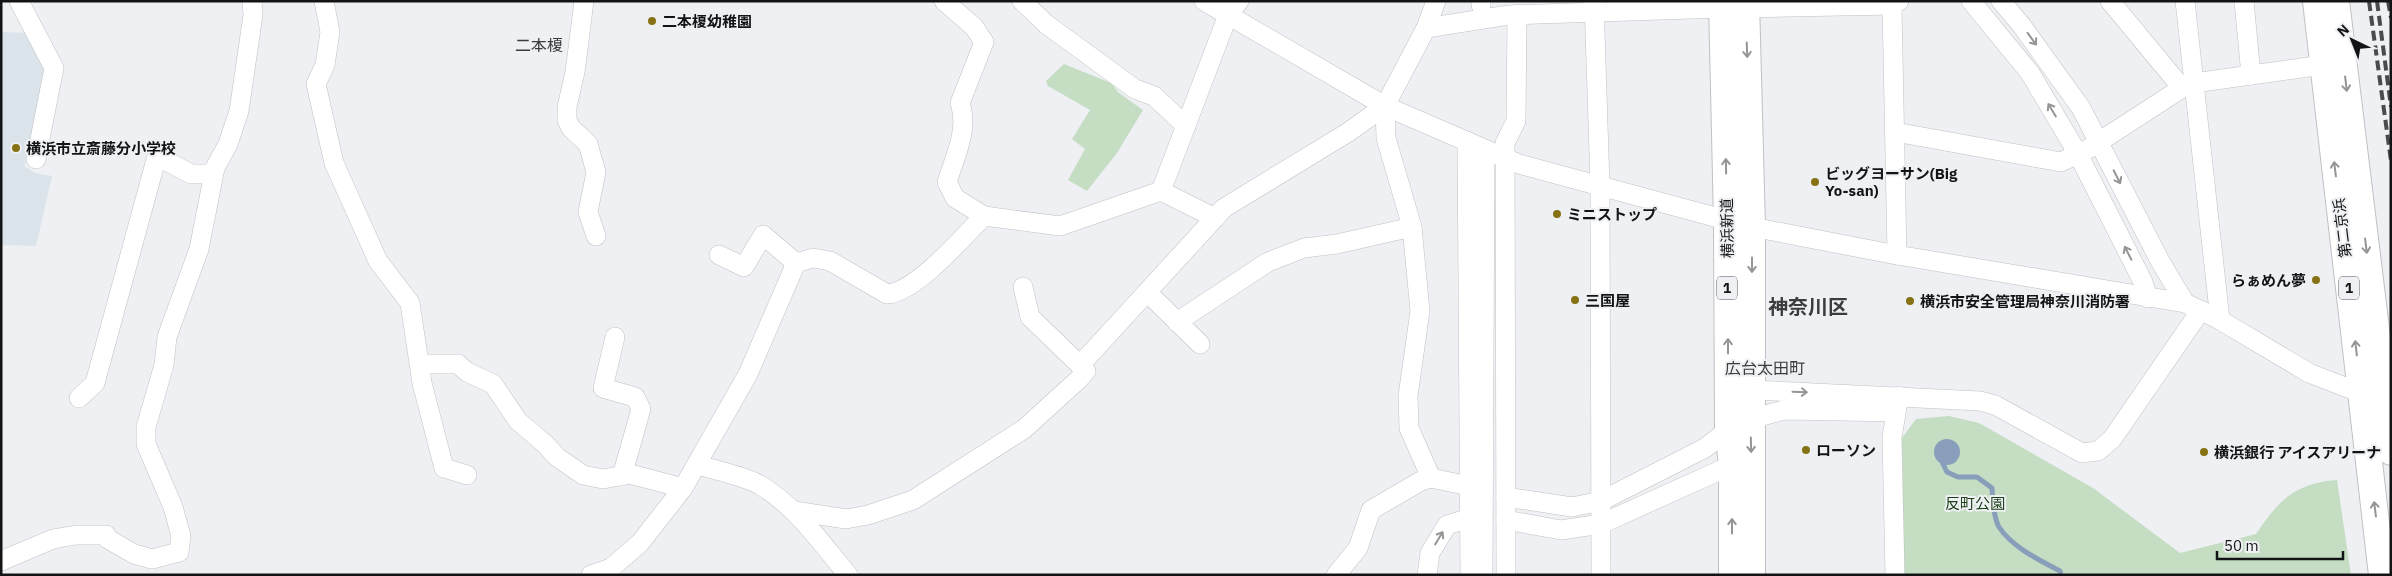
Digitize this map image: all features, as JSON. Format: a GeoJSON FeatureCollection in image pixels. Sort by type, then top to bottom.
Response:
{"type":"FeatureCollection","features":[{"type":"Feature","properties":{"kind":"highway","name":"第二京浜"},"geometry":{"type":"LineString","coordinates":[[2316,1],[2382,575]]}},
{"type":"Feature","properties":{"kind":"highway","name":"第二京浜"},"geometry":{"type":"LineString","coordinates":[[2336,1],[2388,403],[2391,452]]}},
{"type":"Feature","properties":{"kind":"highway","name":"横浜新道"},"geometry":{"type":"LineString","coordinates":[[1734,5],[1727,222],[1752,575]]}},
{"type":"Feature","properties":{"kind":"highway","name":"横浜新道"},"geometry":{"type":"LineString","coordinates":[[1732,575],[1732,465],[1740,424],[1752,390],[1752,227],[1734,5]]}},
{"type":"Feature","properties":{"kind":"street"},"geometry":{"type":"LineString","coordinates":[[19,1],[54,68],[36,159]]}},
{"type":"Feature","properties":{"kind":"street"},"geometry":{"type":"LineString","coordinates":[[1,561],[53,539],[76,535],[106,535],[108,539],[134,554],[152,559],[179,552],[181,536],[173,507],[146,444],[146,427],[164,365],[167,337],[199,249],[213,174],[228,144],[239,111],[253,15],[252,1]]}},
{"type":"Feature","properties":{"kind":"street"},"geometry":{"type":"LineString","coordinates":[[324,1],[330,32],[325,65],[316,84],[334,163],[378,261],[410,303],[422,383],[444,468],[467,475]]}},
{"type":"Feature","properties":{"kind":"street"},"geometry":{"type":"LineString","coordinates":[[584,1],[575,72],[567,107],[567,120],[570,128],[588,144],[596,172],[588,212],[596,236]]}},
{"type":"Feature","properties":{"kind":"street"},"geometry":{"type":"LineString","coordinates":[[944,1],[974,27],[984,42],[960,103],[963,112],[962,134],[947,182],[955,198],[984,216],[1060,226],[1161,190],[1215,218]]}},
{"type":"Feature","properties":{"kind":"street"},"geometry":{"type":"LineString","coordinates":[[1022,1],[1046,24],[1135,88],[1154,96],[1186,126]]}},
{"type":"Feature","properties":{"kind":"street"},"geometry":{"type":"LineString","coordinates":[[1204,1],[1233,8],[1385,106],[1505,158],[1727,222],[1897,255],[2193,307],[2220,320],[2309,373],[2388,403]]}},
{"type":"Feature","properties":{"kind":"street"},"geometry":{"type":"LineString","coordinates":[[1081,364],[1224,208],[1347,134],[1385,106],[1426,28],[1436,1]]}},
{"type":"Feature","properties":{"kind":"street"},"geometry":{"type":"LineString","coordinates":[[1971,1],[2030,73],[2078,154],[2143,282],[2148,298]]}},
{"type":"Feature","properties":{"kind":"street"},"geometry":{"type":"LineString","coordinates":[[2001,1],[2022,26],[2081,108],[2160,261],[2193,307]]}},
{"type":"Feature","properties":{"kind":"street"},"geometry":{"type":"LineString","coordinates":[[2110,1],[2188,85]]}},
{"type":"Feature","properties":{"kind":"street"},"geometry":{"type":"LineString","coordinates":[[2185,1],[2188,85],[2220,320]]}},
{"type":"Feature","properties":{"kind":"street"},"geometry":{"type":"LineString","coordinates":[[2244,1],[2251,75]]}},
{"type":"Feature","properties":{"kind":"street"},"geometry":{"type":"LineString","coordinates":[[1426,28],[1511,10],[1594,6],[1895,3],[1897,255]]}},
{"type":"Feature","properties":{"kind":"street"},"geometry":{"type":"LineString","coordinates":[[1594,6],[1600,185],[1601,575]]}},
{"type":"Feature","properties":{"kind":"street"},"geometry":{"type":"LineString","coordinates":[[1161,190],[1233,8]]}},
{"type":"Feature","properties":{"kind":"street"},"geometry":{"type":"LineString","coordinates":[[1506,575],[1505,143],[1516,121],[1511,10]]}},
{"type":"Feature","properties":{"kind":"street"},"geometry":{"type":"LineString","coordinates":[[1896,132],[2061,162],[2078,154],[2188,85],[2323,65]]}},
{"type":"Feature","properties":{"kind":"street"},"geometry":{"type":"LineString","coordinates":[[1385,106],[1386,138],[1412,227],[1420,311],[1408,396],[1409,428],[1431,478]]}},
{"type":"Feature","properties":{"kind":"street"},"geometry":{"type":"LineString","coordinates":[[1467,141],[1477,456],[1484,575]]}},
{"type":"Feature","properties":{"kind":"street"},"geometry":{"type":"LineString","coordinates":[[1470,575],[1468,486],[1477,456],[1485,149]]}},
{"type":"Feature","properties":{"kind":"street"},"geometry":{"type":"LineString","coordinates":[[79,398],[95,383],[157,156],[191,174],[213,174]]}},
{"type":"Feature","properties":{"kind":"street"},"geometry":{"type":"LineString","coordinates":[[796,263],[813,258],[830,260],[887,294],[897,294],[914,283],[984,216]]}},
{"type":"Feature","properties":{"kind":"street"},"geometry":{"type":"LineString","coordinates":[[1178,322],[1268,262],[1304,248],[1337,244],[1412,227]]}},
{"type":"Feature","properties":{"kind":"street"},"geometry":{"type":"LineString","coordinates":[[719,254],[744,267],[763,235],[796,263]]}},
{"type":"Feature","properties":{"kind":"street"},"geometry":{"type":"LineString","coordinates":[[591,575],[611,568],[640,543],[683,488],[698,465],[748,374],[796,263]]}},
{"type":"Feature","properties":{"kind":"street"},"geometry":{"type":"LineString","coordinates":[[794,511],[846,518],[868,515],[913,500],[1036,419],[1080,380],[1086,371],[1081,364],[1030,317],[1023,287]]}},
{"type":"Feature","properties":{"kind":"street"},"geometry":{"type":"LineString","coordinates":[[1148,293],[1200,344]]}},
{"type":"Feature","properties":{"kind":"street"},"geometry":{"type":"LineString","coordinates":[[1506,497],[1572,507],[1601,501],[1706,448],[1740,424],[1784,410],[1980,401],[1995,405],[2082,452],[2098,451],[2112,439],[2193,307]]}},
{"type":"Feature","properties":{"kind":"street"},"geometry":{"type":"LineString","coordinates":[[615,337],[603,388],[635,397],[641,409],[622,476]]}},
{"type":"Feature","properties":{"kind":"street"},"geometry":{"type":"LineString","coordinates":[[420,364],[458,364],[467,372],[493,384],[518,421],[571,467],[583,475],[603,480],[630,474],[683,488]]}},
{"type":"Feature","properties":{"kind":"street"},"geometry":{"type":"LineString","coordinates":[[1752,390],[1897,404]]}},
{"type":"Feature","properties":{"kind":"street"},"geometry":{"type":"LineString","coordinates":[[1895,575],[1892,437],[1897,404]]}},
{"type":"Feature","properties":{"kind":"street"},"geometry":{"type":"LineString","coordinates":[[1477,456],[1506,457]]}},
{"type":"Feature","properties":{"kind":"street"},"geometry":{"type":"LineString","coordinates":[[698,465],[758,484],[794,511],[848,575]]}},
{"type":"Feature","properties":{"kind":"street"},"geometry":{"type":"LineString","coordinates":[[1506,520],[1561,530],[1601,524],[1732,465]]}},
{"type":"Feature","properties":{"kind":"street"},"geometry":{"type":"LineString","coordinates":[[1337,574],[1358,548],[1371,510],[1431,478],[1468,486]]}},
{"type":"Feature","properties":{"kind":"street"},"geometry":{"type":"LineString","coordinates":[[1427,575],[1430,553],[1447,525],[1470,518]]}},
{"type":"Feature","properties":{"kind":"shaded area","name":"横浜市立斎藤分小学校"},"geometry":{"type":"Polygon","coordinates":[[[1,32],[27,33],[46,70],[38,129],[24,166],[35,173],[52,176],[36,246],[5,245],[1,248],[1,32]]]}},
{"type":"Feature","properties":{"kind":"green space"},"geometry":{"type":"Polygon","coordinates":[[[1064,64],[1111,83],[1119,93],[1143,110],[1117,153],[1087,191],[1068,180],[1085,149],[1072,139],[1090,110],[1048,86],[1046,81],[1064,64]]]}},
{"type":"Feature","properties":{"kind":"green space","name":"反町公園"},"geometry":{"type":"Polygon","coordinates":[[[1949,416],[1979,423],[2093,488],[2180,553],[2256,534],[2272,512],[2289,496],[2310,485],[2337,480],[2351,575],[1904,575],[1902,438],[1916,419],[1949,416]]]}},
{"type":"Feature","properties":{"kind":"water"},"geometry":{"type":"Polygon","coordinates":[[[1947,439],[1956,443],[1960,452],[1956,461],[1947,465],[1938,461],[1934,452],[1938,443],[1947,439]]]}},
{"type":"Feature","properties":{"kind":"waterway"},"geometry":{"type":"LineString","coordinates":[[1943,464],[1947,472],[1958,477],[1977,477],[1992,488],[1996,518],[2004,534],[2018,547],[2060,571],[2061,575]]}},
{"type":"Feature","properties":{"kind":"railway"},"geometry":{"type":"LineString","coordinates":[[2369,1],[2391,161]]}},
{"type":"Feature","properties":{"kind":"railway"},"geometry":{"type":"LineString","coordinates":[[2377,1],[2391,107]]}},
{"type":"Feature","properties":{"kind":"railway"},"geometry":{"type":"LineString","coordinates":[[2388,1],[2391,18]]}},
{"type":"Feature","properties":{"kind":"place","name":"二本榎幼稚園"},"geometry":{"type":"Point","coordinates":[652,21]}},
{"type":"Feature","properties":{"kind":"place","name":"横浜市立斎藤分小学校"},"geometry":{"type":"Point","coordinates":[16,148]}},
{"type":"Feature","properties":{"kind":"place","name":"ビッグヨーサン(Big Yo-san)"},"geometry":{"type":"Point","coordinates":[1815,182]}},
{"type":"Feature","properties":{"kind":"place","name":"ミニストップ"},"geometry":{"type":"Point","coordinates":[1557,214]}},
{"type":"Feature","properties":{"kind":"place","name":"らぁめん夢"},"geometry":{"type":"Point","coordinates":[2316,280]}},
{"type":"Feature","properties":{"kind":"place","name":"三国屋"},"geometry":{"type":"Point","coordinates":[1575,300]}},
{"type":"Feature","properties":{"kind":"place","name":"横浜市安全管理局神奈川消防署"},"geometry":{"type":"Point","coordinates":[1910,301]}},
{"type":"Feature","properties":{"kind":"place","name":"ローソン"},"geometry":{"type":"Point","coordinates":[1806,450]}},
{"type":"Feature","properties":{"kind":"place","name":"横浜銀行 アイスアリーナ"},"geometry":{"type":"Point","coordinates":[2204,452]}},
{"type":"Feature","properties":{"kind":"district","name":"二本榎"},"geometry":{"type":"Point","coordinates":[539,45]}},
{"type":"Feature","properties":{"kind":"district","name":"神奈川区"},"geometry":{"type":"Point","coordinates":[1808,306]}},
{"type":"Feature","properties":{"kind":"district","name":"広台太田町"},"geometry":{"type":"Point","coordinates":[1765,368]}}]}
